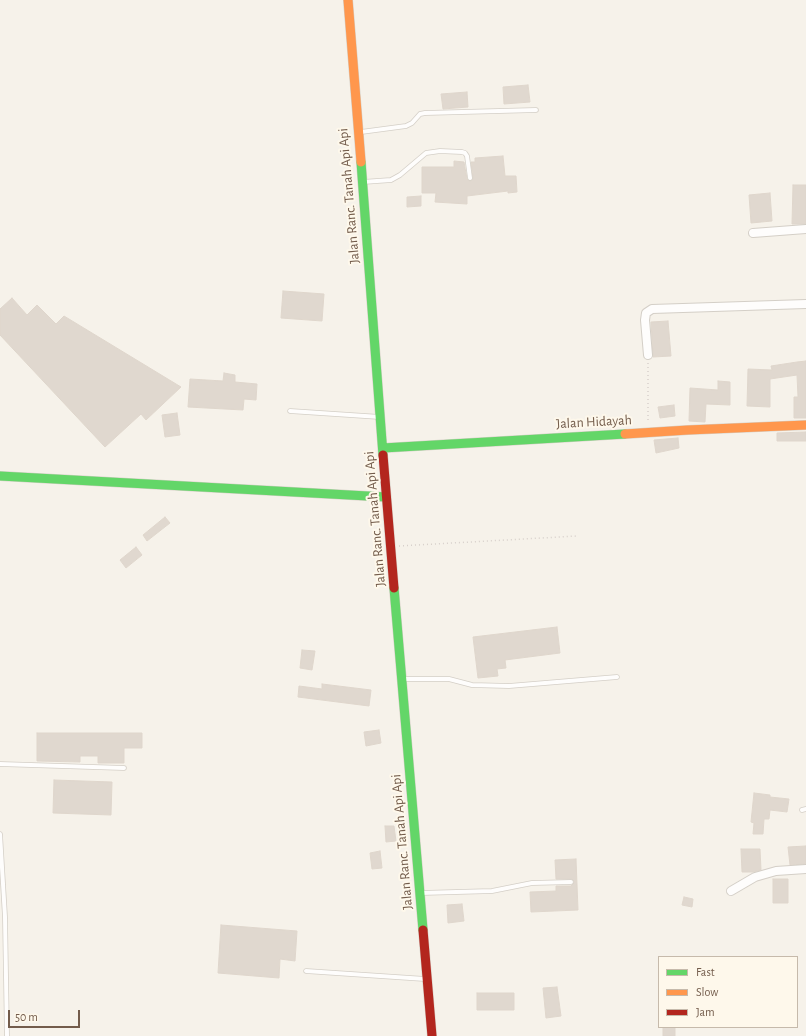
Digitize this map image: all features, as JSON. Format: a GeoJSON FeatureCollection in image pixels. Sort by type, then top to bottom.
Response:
{"type":"FeatureCollection","features":[{"type":"Feature","properties":{"kind":"street","name":"Jalan Ranc. Tanah Api Api"},"geometry":{"type":"LineString","coordinates":[[348,0],[386,498],[432,1036]]}},
{"type":"Feature","properties":{"kind":"street"},"geometry":{"type":"LineString","coordinates":[[753,234],[806,229]]}},
{"type":"Feature","properties":{"kind":"street"},"geometry":{"type":"LineString","coordinates":[[648,355],[645,320],[646,313],[652,309],[806,304]]}},
{"type":"Feature","properties":{"kind":"street","name":"Jalan Hidayah"},"geometry":{"type":"LineString","coordinates":[[383,448],[688,430],[806,425]]}},
{"type":"Feature","properties":{"kind":"street"},"geometry":{"type":"LineString","coordinates":[[0,476],[386,498]]}},
{"type":"Feature","properties":{"kind":"street"},"geometry":{"type":"LineString","coordinates":[[731,891],[756,877],[776,871],[806,868]]}},
{"type":"Feature","properties":{"kind":"lane"},"geometry":{"type":"LineString","coordinates":[[358,132],[406,126],[412,123],[420,114],[425,113],[536,110]]}},
{"type":"Feature","properties":{"kind":"lane"},"geometry":{"type":"LineString","coordinates":[[363,182],[390,180],[400,175],[426,153],[440,151],[465,153],[467,156],[470,178]]}},
{"type":"Feature","properties":{"kind":"lane"},"geometry":{"type":"LineString","coordinates":[[290,411],[381,417]]}},
{"type":"Feature","properties":{"kind":"lane"},"geometry":{"type":"LineString","coordinates":[[402,680],[449,679],[472,685],[509,686],[617,677]]}},
{"type":"Feature","properties":{"kind":"lane"},"geometry":{"type":"LineString","coordinates":[[0,764],[124,768]]}},
{"type":"Feature","properties":{"kind":"lane"},"geometry":{"type":"LineString","coordinates":[[0,834],[7,1036]]}},
{"type":"Feature","properties":{"kind":"lane"},"geometry":{"type":"LineString","coordinates":[[420,893],[492,891],[532,883],[571,882]]}},
{"type":"Feature","properties":{"kind":"lane"},"geometry":{"type":"LineString","coordinates":[[306,971],[427,979]]}},
{"type":"Feature","properties":{"kind":"path"},"geometry":{"type":"LineString","coordinates":[[648,355],[648,433]]}},
{"type":"Feature","properties":{"kind":"path"},"geometry":{"type":"LineString","coordinates":[[391,546],[577,536]]}},
{"type":"Feature","properties":{"kind":"building"},"geometry":{"type":"Polygon","coordinates":[[[528,85],[530,102],[504,104],[503,87],[528,85]]]}},
{"type":"Feature","properties":{"kind":"building"},"geometry":{"type":"Polygon","coordinates":[[[467,92],[468,107],[443,109],[441,94],[467,92]]]}},
{"type":"Feature","properties":{"kind":"building"},"geometry":{"type":"Polygon","coordinates":[[[503,156],[505,176],[516,176],[517,192],[508,193],[508,191],[467,196],[467,204],[435,202],[436,193],[422,193],[422,167],[454,167],[454,161],[464,162],[467,179],[470,181],[473,178],[471,162],[475,162],[475,158],[503,156]]]}},
{"type":"Feature","properties":{"kind":"building"},"geometry":{"type":"Polygon","coordinates":[[[793,185],[806,185],[806,224],[792,224],[793,185]]]}},
{"type":"Feature","properties":{"kind":"building"},"geometry":{"type":"Polygon","coordinates":[[[770,193],[772,221],[751,223],[749,195],[770,193]]]}},
{"type":"Feature","properties":{"kind":"building"},"geometry":{"type":"Polygon","coordinates":[[[421,196],[421,206],[407,207],[407,197],[421,196]]]}},
{"type":"Feature","properties":{"kind":"building"},"geometry":{"type":"Polygon","coordinates":[[[283,291],[324,294],[322,321],[281,318],[283,291]]]}},
{"type":"Feature","properties":{"kind":"building"},"geometry":{"type":"Polygon","coordinates":[[[12,298],[27,315],[37,305],[56,324],[64,316],[181,387],[146,420],[141,414],[105,447],[0,335],[0,309],[12,298]]]}},
{"type":"Feature","properties":{"kind":"building"},"geometry":{"type":"Polygon","coordinates":[[[668,321],[671,356],[653,357],[651,322],[668,321]]]}},
{"type":"Feature","properties":{"kind":"building"},"geometry":{"type":"Polygon","coordinates":[[[806,361],[806,418],[794,418],[794,397],[798,397],[797,375],[770,379],[770,407],[747,406],[748,369],[772,370],[771,366],[806,361]]]}},
{"type":"Feature","properties":{"kind":"building"},"geometry":{"type":"Polygon","coordinates":[[[224,373],[235,375],[235,382],[257,384],[256,400],[244,399],[243,410],[188,407],[190,379],[223,381],[224,373]]]}},
{"type":"Feature","properties":{"kind":"building"},"geometry":{"type":"Polygon","coordinates":[[[718,381],[730,382],[730,405],[706,404],[705,422],[689,421],[690,388],[718,390],[718,381]]]}},
{"type":"Feature","properties":{"kind":"building"},"geometry":{"type":"Polygon","coordinates":[[[674,405],[675,416],[660,418],[658,407],[674,405]]]}},
{"type":"Feature","properties":{"kind":"building"},"geometry":{"type":"Polygon","coordinates":[[[177,413],[180,435],[165,437],[162,415],[177,413]]]}},
{"type":"Feature","properties":{"kind":"building"},"geometry":{"type":"Polygon","coordinates":[[[806,432],[806,441],[777,441],[777,433],[806,432]]]}},
{"type":"Feature","properties":{"kind":"building"},"geometry":{"type":"Polygon","coordinates":[[[678,438],[679,448],[656,453],[654,440],[678,438]]]}},
{"type":"Feature","properties":{"kind":"building"},"geometry":{"type":"Polygon","coordinates":[[[165,517],[170,523],[147,541],[143,535],[165,517]]]}},
{"type":"Feature","properties":{"kind":"building"},"geometry":{"type":"Polygon","coordinates":[[[136,547],[142,555],[126,568],[120,560],[136,547]]]}},
{"type":"Feature","properties":{"kind":"building"},"geometry":{"type":"Polygon","coordinates":[[[557,627],[560,653],[505,660],[506,668],[497,669],[498,676],[478,678],[473,637],[557,627]]]}},
{"type":"Feature","properties":{"kind":"building"},"geometry":{"type":"Polygon","coordinates":[[[302,650],[315,651],[312,670],[300,668],[302,650]]]}},
{"type":"Feature","properties":{"kind":"building"},"geometry":{"type":"Polygon","coordinates":[[[322,684],[371,690],[369,706],[298,697],[299,686],[322,689],[322,684]]]}},
{"type":"Feature","properties":{"kind":"building"},"geometry":{"type":"Polygon","coordinates":[[[379,730],[381,743],[366,746],[364,732],[379,730]]]}},
{"type":"Feature","properties":{"kind":"building"},"geometry":{"type":"Polygon","coordinates":[[[37,733],[142,733],[142,748],[124,748],[124,763],[98,763],[98,756],[80,756],[80,762],[37,761],[37,733]]]}},
{"type":"Feature","properties":{"kind":"building"},"geometry":{"type":"Polygon","coordinates":[[[54,780],[112,782],[111,815],[53,813],[54,780]]]}},
{"type":"Feature","properties":{"kind":"building"},"geometry":{"type":"Polygon","coordinates":[[[754,793],[770,795],[770,797],[789,799],[787,812],[770,810],[769,819],[764,819],[763,834],[753,834],[754,823],[751,822],[754,793]]]}},
{"type":"Feature","properties":{"kind":"building"},"geometry":{"type":"Polygon","coordinates":[[[385,826],[394,826],[396,841],[386,842],[385,826]]]}},
{"type":"Feature","properties":{"kind":"building"},"geometry":{"type":"Polygon","coordinates":[[[806,846],[806,864],[790,865],[788,847],[806,846]]]}},
{"type":"Feature","properties":{"kind":"building"},"geometry":{"type":"Polygon","coordinates":[[[741,849],[760,849],[761,870],[742,872],[741,849]]]}},
{"type":"Feature","properties":{"kind":"building"},"geometry":{"type":"Polygon","coordinates":[[[380,851],[382,868],[372,869],[370,853],[380,851]]]}},
{"type":"Feature","properties":{"kind":"building"},"geometry":{"type":"Polygon","coordinates":[[[576,859],[578,910],[531,912],[530,892],[556,891],[556,886],[571,886],[574,883],[572,879],[556,879],[555,860],[576,859]]]}},
{"type":"Feature","properties":{"kind":"building"},"geometry":{"type":"Polygon","coordinates":[[[773,879],[788,879],[788,903],[773,903],[773,879]]]}},
{"type":"Feature","properties":{"kind":"building"},"geometry":{"type":"Polygon","coordinates":[[[684,897],[693,899],[692,907],[682,905],[684,897]]]}},
{"type":"Feature","properties":{"kind":"building"},"geometry":{"type":"Polygon","coordinates":[[[462,904],[464,921],[448,923],[447,905],[462,904]]]}},
{"type":"Feature","properties":{"kind":"building"},"geometry":{"type":"Polygon","coordinates":[[[221,925],[297,931],[295,961],[280,959],[279,978],[218,973],[221,925]]]}},
{"type":"Feature","properties":{"kind":"building"},"geometry":{"type":"Polygon","coordinates":[[[557,987],[561,1016],[546,1018],[543,988],[557,987]]]}},
{"type":"Feature","properties":{"kind":"building"},"geometry":{"type":"Polygon","coordinates":[[[477,993],[514,993],[514,1010],[477,1010],[477,993]]]}},
{"type":"Feature","properties":{"kind":"building"},"geometry":{"type":"Polygon","coordinates":[[[663,1028],[675,1028],[675,1036],[663,1036],[663,1028]]]}},
{"type":"Feature","properties":{"kind":"traffic: fast"},"geometry":{"type":"LineString","coordinates":[[361,162],[383,455]]}},
{"type":"Feature","properties":{"kind":"traffic: fast"},"geometry":{"type":"LineString","coordinates":[[383,448],[625,434]]}},
{"type":"Feature","properties":{"kind":"traffic: fast"},"geometry":{"type":"LineString","coordinates":[[0,476],[386,497]]}},
{"type":"Feature","properties":{"kind":"traffic: fast"},"geometry":{"type":"LineString","coordinates":[[394,588],[423,930]]}},
{"type":"Feature","properties":{"kind":"traffic: slow"},"geometry":{"type":"LineString","coordinates":[[348,0],[361,162]]}},
{"type":"Feature","properties":{"kind":"traffic: slow"},"geometry":{"type":"LineString","coordinates":[[625,434],[806,425]]}},
{"type":"Feature","properties":{"kind":"traffic: jam"},"geometry":{"type":"LineString","coordinates":[[383,455],[394,588]]}},
{"type":"Feature","properties":{"kind":"traffic: jam"},"geometry":{"type":"LineString","coordinates":[[423,930],[432,1036]]}}]}
